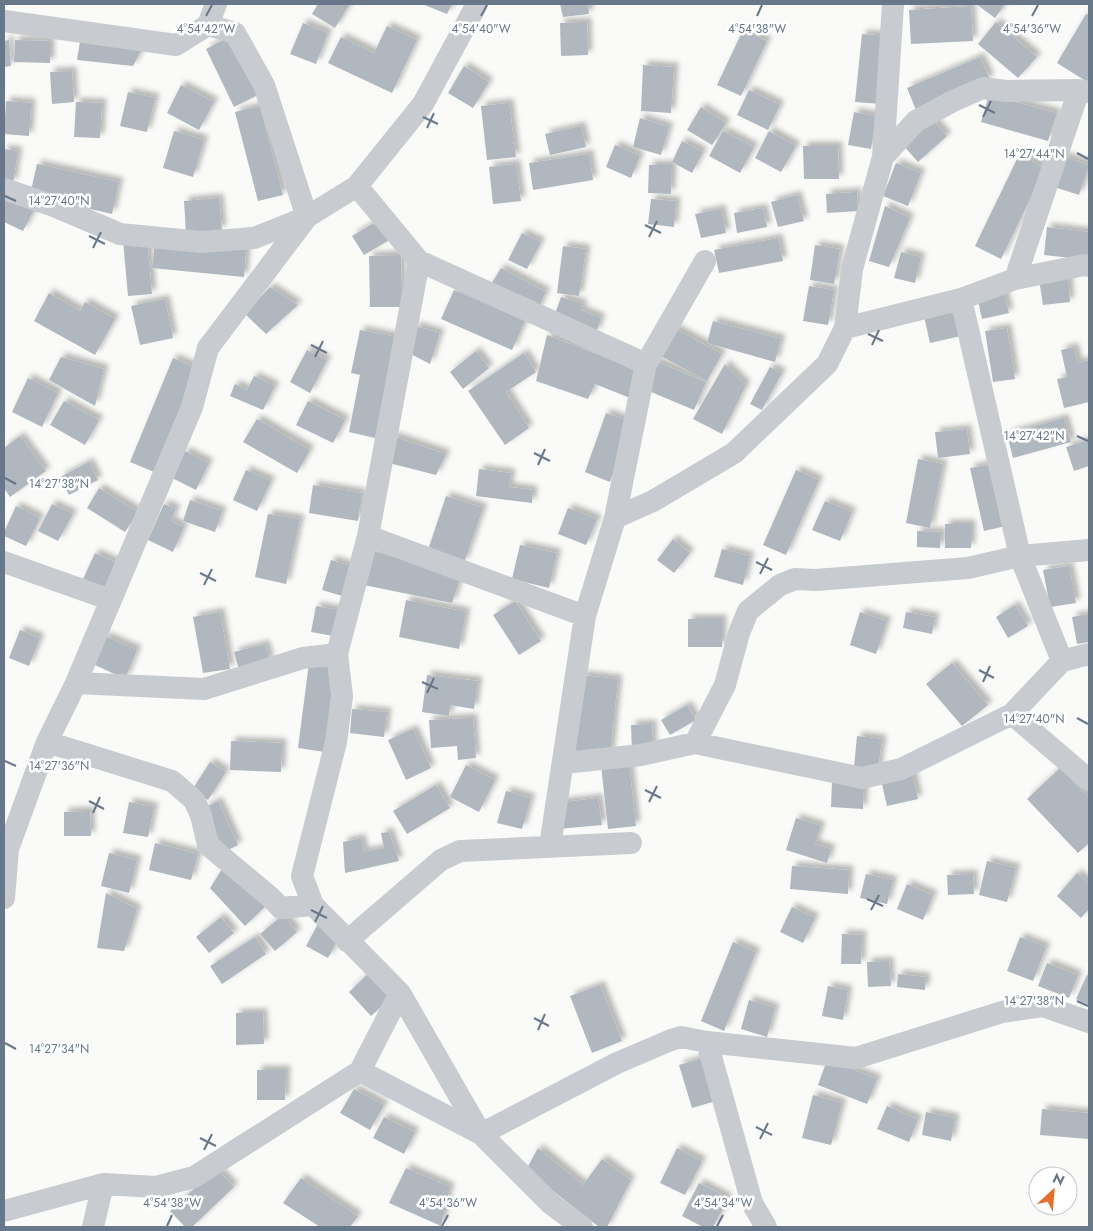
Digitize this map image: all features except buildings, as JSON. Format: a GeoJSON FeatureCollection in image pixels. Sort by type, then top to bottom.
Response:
{"type":"FeatureCollection","features":[{"type":"Feature","properties":{"kind":"street"},"geometry":{"type":"LineString","coordinates":[[4,21],[176,45],[208,25],[216,4]]}},
{"type":"Feature","properties":{"kind":"street"},"geometry":{"type":"LineString","coordinates":[[4,189],[54,206],[120,234],[202,242],[254,238],[307,217],[357,186],[424,104],[477,4]]}},
{"type":"Feature","properties":{"kind":"street"},"geometry":{"type":"LineString","coordinates":[[615,518],[653,501],[734,453],[827,364],[845,328],[852,269],[883,157],[893,4]]}},
{"type":"Feature","properties":{"kind":"street"},"geometry":{"type":"LineString","coordinates":[[208,25],[235,34],[264,85],[307,217]]}},
{"type":"Feature","properties":{"kind":"street"},"geometry":{"type":"LineString","coordinates":[[883,157],[916,121],[953,101],[983,88],[1006,91],[1084,91],[1015,279]]}},
{"type":"Feature","properties":{"kind":"street"},"geometry":{"type":"LineString","coordinates":[[357,186],[419,261],[646,364]]}},
{"type":"Feature","properties":{"kind":"street"},"geometry":{"type":"LineString","coordinates":[[4,898],[8,849],[47,742],[76,683],[192,407],[208,348],[307,217]]}},
{"type":"Feature","properties":{"kind":"street"},"geometry":{"type":"LineString","coordinates":[[419,261],[368,536],[337,654],[342,696],[336,742],[302,876],[313,905],[400,993],[480,1134],[551,1204],[582,1227]]}},
{"type":"Feature","properties":{"kind":"street"},"geometry":{"type":"LineString","coordinates":[[550,846],[585,616],[615,518],[646,364],[705,262]]}},
{"type":"Feature","properties":{"kind":"street"},"geometry":{"type":"LineString","coordinates":[[845,328],[961,299],[1015,279],[1084,265],[1089,266]]}},
{"type":"Feature","properties":{"kind":"street"},"geometry":{"type":"LineString","coordinates":[[961,299],[1020,556],[1062,661]]}},
{"type":"Feature","properties":{"kind":"street"},"geometry":{"type":"LineString","coordinates":[[368,536],[585,616]]}},
{"type":"Feature","properties":{"kind":"street"},"geometry":{"type":"LineString","coordinates":[[695,743],[725,684],[739,633],[748,611],[780,585],[795,579],[816,580],[968,568],[1020,556],[1089,550]]}},
{"type":"Feature","properties":{"kind":"street"},"geometry":{"type":"LineString","coordinates":[[4,562],[111,600]]}},
{"type":"Feature","properties":{"kind":"street"},"geometry":{"type":"LineString","coordinates":[[76,683],[204,689],[303,658],[337,654]]}},
{"type":"Feature","properties":{"kind":"street"},"geometry":{"type":"LineString","coordinates":[[563,763],[641,755],[695,743],[862,778],[901,769],[1012,714],[1062,661],[1089,654]]}},
{"type":"Feature","properties":{"kind":"street"},"geometry":{"type":"LineString","coordinates":[[1012,714],[1089,780]]}},
{"type":"Feature","properties":{"kind":"street"},"geometry":{"type":"LineString","coordinates":[[47,742],[172,781],[194,800],[201,815],[208,845],[270,896],[281,908],[313,905]]}},
{"type":"Feature","properties":{"kind":"street"},"geometry":{"type":"LineString","coordinates":[[347,941],[441,860],[460,851],[631,844]]}},
{"type":"Feature","properties":{"kind":"street"},"geometry":{"type":"LineString","coordinates":[[4,1211],[103,1184],[156,1187],[194,1177],[360,1071],[400,993]]}},
{"type":"Feature","properties":{"kind":"street"},"geometry":{"type":"LineString","coordinates":[[480,1134],[617,1063],[671,1040],[681,1038],[856,1058],[1002,1012],[1043,1006],[1089,1022]]}},
{"type":"Feature","properties":{"kind":"street"},"geometry":{"type":"LineString","coordinates":[[707,1042],[752,1203],[766,1227]]}},
{"type":"Feature","properties":{"kind":"street"},"geometry":{"type":"LineString","coordinates":[[360,1071],[480,1134]]}},
{"type":"Feature","properties":{"kind":"street"},"geometry":{"type":"LineString","coordinates":[[93,1227],[103,1184]]}}]}
